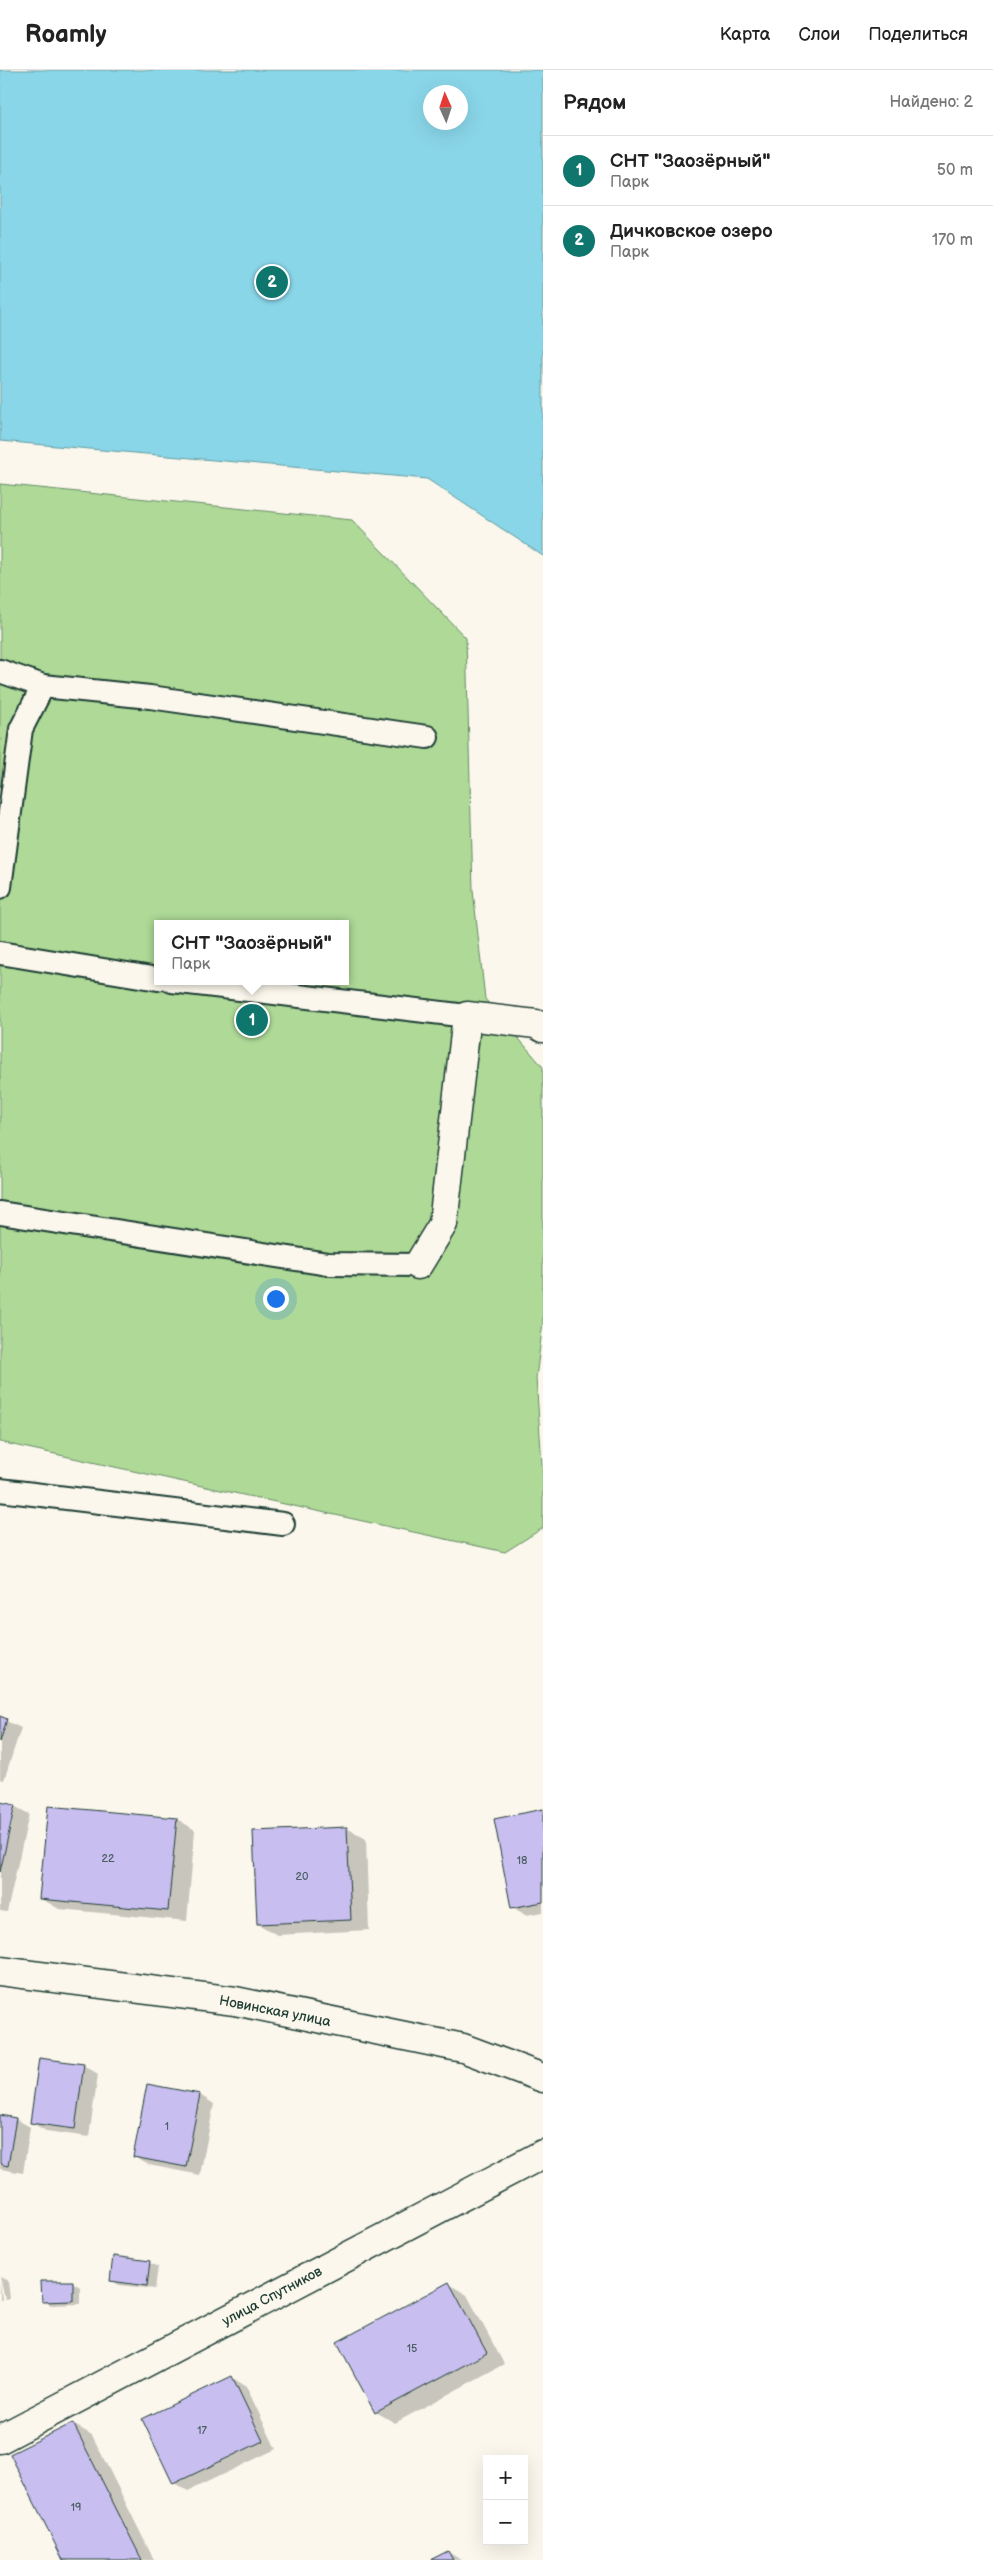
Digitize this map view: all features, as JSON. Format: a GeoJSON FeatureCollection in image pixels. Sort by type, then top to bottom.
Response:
{"type":"FeatureCollection","features":[{"type":"Feature","properties":{"kind":"street"},"geometry":{"type":"LineString","coordinates":[[418,1265],[443,1224],[467,1016],[536,1024],[543,1028]]}},
{"type":"Feature","properties":{"kind":"street","name":"Новинская улица"},"geometry":{"type":"LineString","coordinates":[[0,1971],[235,2002],[463,2048],[543,2078]]}},
{"type":"Feature","properties":{"kind":"street","name":"улица Спутников"},"geometry":{"type":"LineString","coordinates":[[0,2439],[543,2154]]}},
{"type":"Feature","properties":{"kind":"lane"},"geometry":{"type":"LineString","coordinates":[[0,671],[44,686],[150,697],[427,737]]}},
{"type":"Feature","properties":{"kind":"lane"},"geometry":{"type":"LineString","coordinates":[[0,887],[21,729],[44,686]]}},
{"type":"Feature","properties":{"kind":"lane"},"geometry":{"type":"LineString","coordinates":[[0,953],[154,978]]}},
{"type":"Feature","properties":{"kind":"lane"},"geometry":{"type":"LineString","coordinates":[[206,985],[467,1016]]}},
{"type":"Feature","properties":{"kind":"lane"},"geometry":{"type":"LineString","coordinates":[[0,1213],[328,1264],[418,1265]]}},
{"type":"Feature","properties":{"kind":"lane"},"geometry":{"type":"LineString","coordinates":[[0,1490],[283,1524]]}},
{"type":"Feature","properties":{"kind":"green space"},"geometry":{"type":"Polygon","coordinates":[[[0,484],[352,520],[466,638],[473,890],[485,999],[543,1067],[543,1322],[536,1378],[543,1479],[543,1528],[505,1552],[0,1442],[0,484]]]}},
{"type":"Feature","properties":{"kind":"water"},"geometry":{"type":"Polygon","coordinates":[[[0,70],[543,70],[543,556],[427,479],[0,441],[0,70]]]}},
{"type":"Feature","properties":{"kind":"building"},"geometry":{"type":"Polygon","coordinates":[[[0,1716],[7,1719],[0,1742],[0,1716]]]}},
{"type":"Feature","properties":{"kind":"building"},"geometry":{"type":"Polygon","coordinates":[[[0,1802],[15,1805],[0,1872],[0,1802]]]}},
{"type":"Feature","properties":{"kind":"building"},"geometry":{"type":"Polygon","coordinates":[[[48,1806],[177,1818],[168,1911],[39,1899],[48,1806]]]}},
{"type":"Feature","properties":{"kind":"building"},"geometry":{"type":"Polygon","coordinates":[[[543,1809],[543,1902],[511,1908],[494,1819],[543,1809]]]}},
{"type":"Feature","properties":{"kind":"building"},"geometry":{"type":"Polygon","coordinates":[[[347,1827],[351,1920],[257,1924],[253,1831],[347,1827]]]}},
{"type":"Feature","properties":{"kind":"building"},"geometry":{"type":"Polygon","coordinates":[[[39,2058],[84,2064],[75,2129],[30,2123],[39,2058]]]}},
{"type":"Feature","properties":{"kind":"building"},"geometry":{"type":"Polygon","coordinates":[[[147,2084],[200,2094],[186,2167],[133,2157],[147,2084]]]}},
{"type":"Feature","properties":{"kind":"building"},"geometry":{"type":"Polygon","coordinates":[[[0,2115],[16,2118],[8,2166],[0,2164],[0,2115]]]}},
{"type":"Feature","properties":{"kind":"building"},"geometry":{"type":"Polygon","coordinates":[[[113,2256],[150,2261],[147,2286],[110,2281],[113,2256]]]}},
{"type":"Feature","properties":{"kind":"building"},"geometry":{"type":"Polygon","coordinates":[[[41,2281],[73,2281],[73,2301],[42,2302],[41,2281]]]}},
{"type":"Feature","properties":{"kind":"building"},"geometry":{"type":"Polygon","coordinates":[[[449,2282],[487,2353],[375,2413],[337,2342],[449,2282]]]}},
{"type":"Feature","properties":{"kind":"building"},"geometry":{"type":"Polygon","coordinates":[[[232,2376],[263,2441],[173,2484],[142,2419],[232,2376]]]}},
{"type":"Feature","properties":{"kind":"building"},"geometry":{"type":"Polygon","coordinates":[[[73,2423],[142,2560],[63,2560],[10,2454],[73,2423]]]}},
{"type":"Feature","properties":{"kind":"building"},"geometry":{"type":"Polygon","coordinates":[[[448,2551],[453,2560],[430,2560],[448,2551]]]}},
{"type":"Feature","properties":{"kind":"place","name":"Дичковское озеро"},"geometry":{"type":"Point","coordinates":[272,282]}},
{"type":"Feature","properties":{"kind":"place","name":"СНТ \"Заозёрный\""},"geometry":{"type":"Point","coordinates":[252,1020]}}]}
